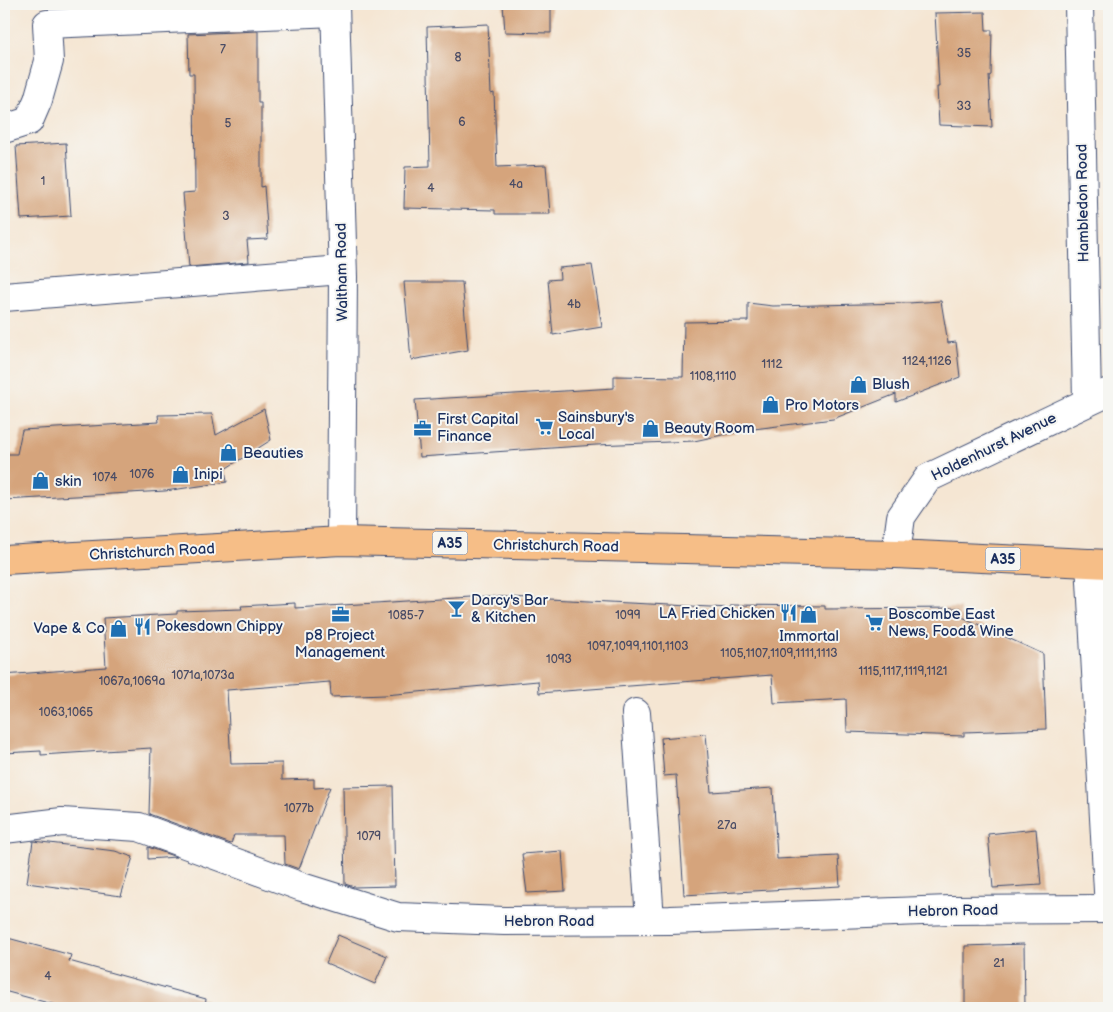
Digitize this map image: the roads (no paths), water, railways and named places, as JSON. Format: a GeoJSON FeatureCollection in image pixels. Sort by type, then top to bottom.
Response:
{"type":"FeatureCollection","features":[{"type":"Feature","properties":{"kind":"main road","name":"Christchurch Road"},"geometry":{"type":"LineString","coordinates":[[4,560],[341,541],[896,554],[1100,563]]}},
{"type":"Feature","properties":{"kind":"street","name":"Hambledon Road"},"geometry":{"type":"LineString","coordinates":[[1079,4],[1098,397]]}},
{"type":"Feature","properties":{"kind":"street"},"geometry":{"type":"LineString","coordinates":[[4,129],[30,121],[49,61],[47,24],[335,8]]}},
{"type":"Feature","properties":{"kind":"street","name":"Waltham Road"},"geometry":{"type":"LineString","coordinates":[[335,8],[342,270],[341,541]]}},
{"type":"Feature","properties":{"kind":"street"},"geometry":{"type":"LineString","coordinates":[[4,297],[342,270]]}},
{"type":"Feature","properties":{"kind":"street","name":"Holdenhurst Avenue"},"geometry":{"type":"LineString","coordinates":[[896,554],[901,517],[928,478],[1098,397]]}},
{"type":"Feature","properties":{"kind":"street"},"geometry":{"type":"LineString","coordinates":[[1100,563],[1109,909]]}},
{"type":"Feature","properties":{"kind":"street"},"geometry":{"type":"LineString","coordinates":[[636,713],[650,920]]}},
{"type":"Feature","properties":{"kind":"street","name":"Hebron Road"},"geometry":{"type":"LineString","coordinates":[[4,829],[62,822],[139,827],[302,887],[398,918],[504,921],[650,920],[950,910],[1109,909]]}},
{"type":"Feature","properties":{"kind":"place","name":"Blush"},"geometry":{"type":"Point","coordinates":[858,384]}},
{"type":"Feature","properties":{"kind":"place","name":"Pro Motors"},"geometry":{"type":"Point","coordinates":[771,405]}},
{"type":"Feature","properties":{"kind":"place","name":"Sainsbury's Local"},"geometry":{"type":"Point","coordinates":[544,426]}},
{"type":"Feature","properties":{"kind":"place","name":"First Capital Finance"},"geometry":{"type":"Point","coordinates":[423,428]}},
{"type":"Feature","properties":{"kind":"place","name":"Beauty Room"},"geometry":{"type":"Point","coordinates":[650,428]}},
{"type":"Feature","properties":{"kind":"place","name":"Beauties"},"geometry":{"type":"Point","coordinates":[229,453]}},
{"type":"Feature","properties":{"kind":"place","name":"Inipi"},"geometry":{"type":"Point","coordinates":[180,474]}},
{"type":"Feature","properties":{"kind":"place","name":"skin"},"geometry":{"type":"Point","coordinates":[41,481]}},
{"type":"Feature","properties":{"kind":"place","name":"Darcy's Bar & Kitchen"},"geometry":{"type":"Point","coordinates":[457,609]}},
{"type":"Feature","properties":{"kind":"place","name":"LA Fried Chicken"},"geometry":{"type":"Point","coordinates":[789,613]}},
{"type":"Feature","properties":{"kind":"place","name":"p8 Project Management"},"geometry":{"type":"Point","coordinates":[340,614]}},
{"type":"Feature","properties":{"kind":"place","name":"Immortal"},"geometry":{"type":"Point","coordinates":[809,615]}},
{"type":"Feature","properties":{"kind":"place","name":"Boscombe East News, Food& Wine"},"geometry":{"type":"Point","coordinates":[874,623]}},
{"type":"Feature","properties":{"kind":"place","name":"Pokesdown Chippy"},"geometry":{"type":"Point","coordinates":[142,626]}},
{"type":"Feature","properties":{"kind":"place","name":"Vape & Co"},"geometry":{"type":"Point","coordinates":[119,628]}}]}
